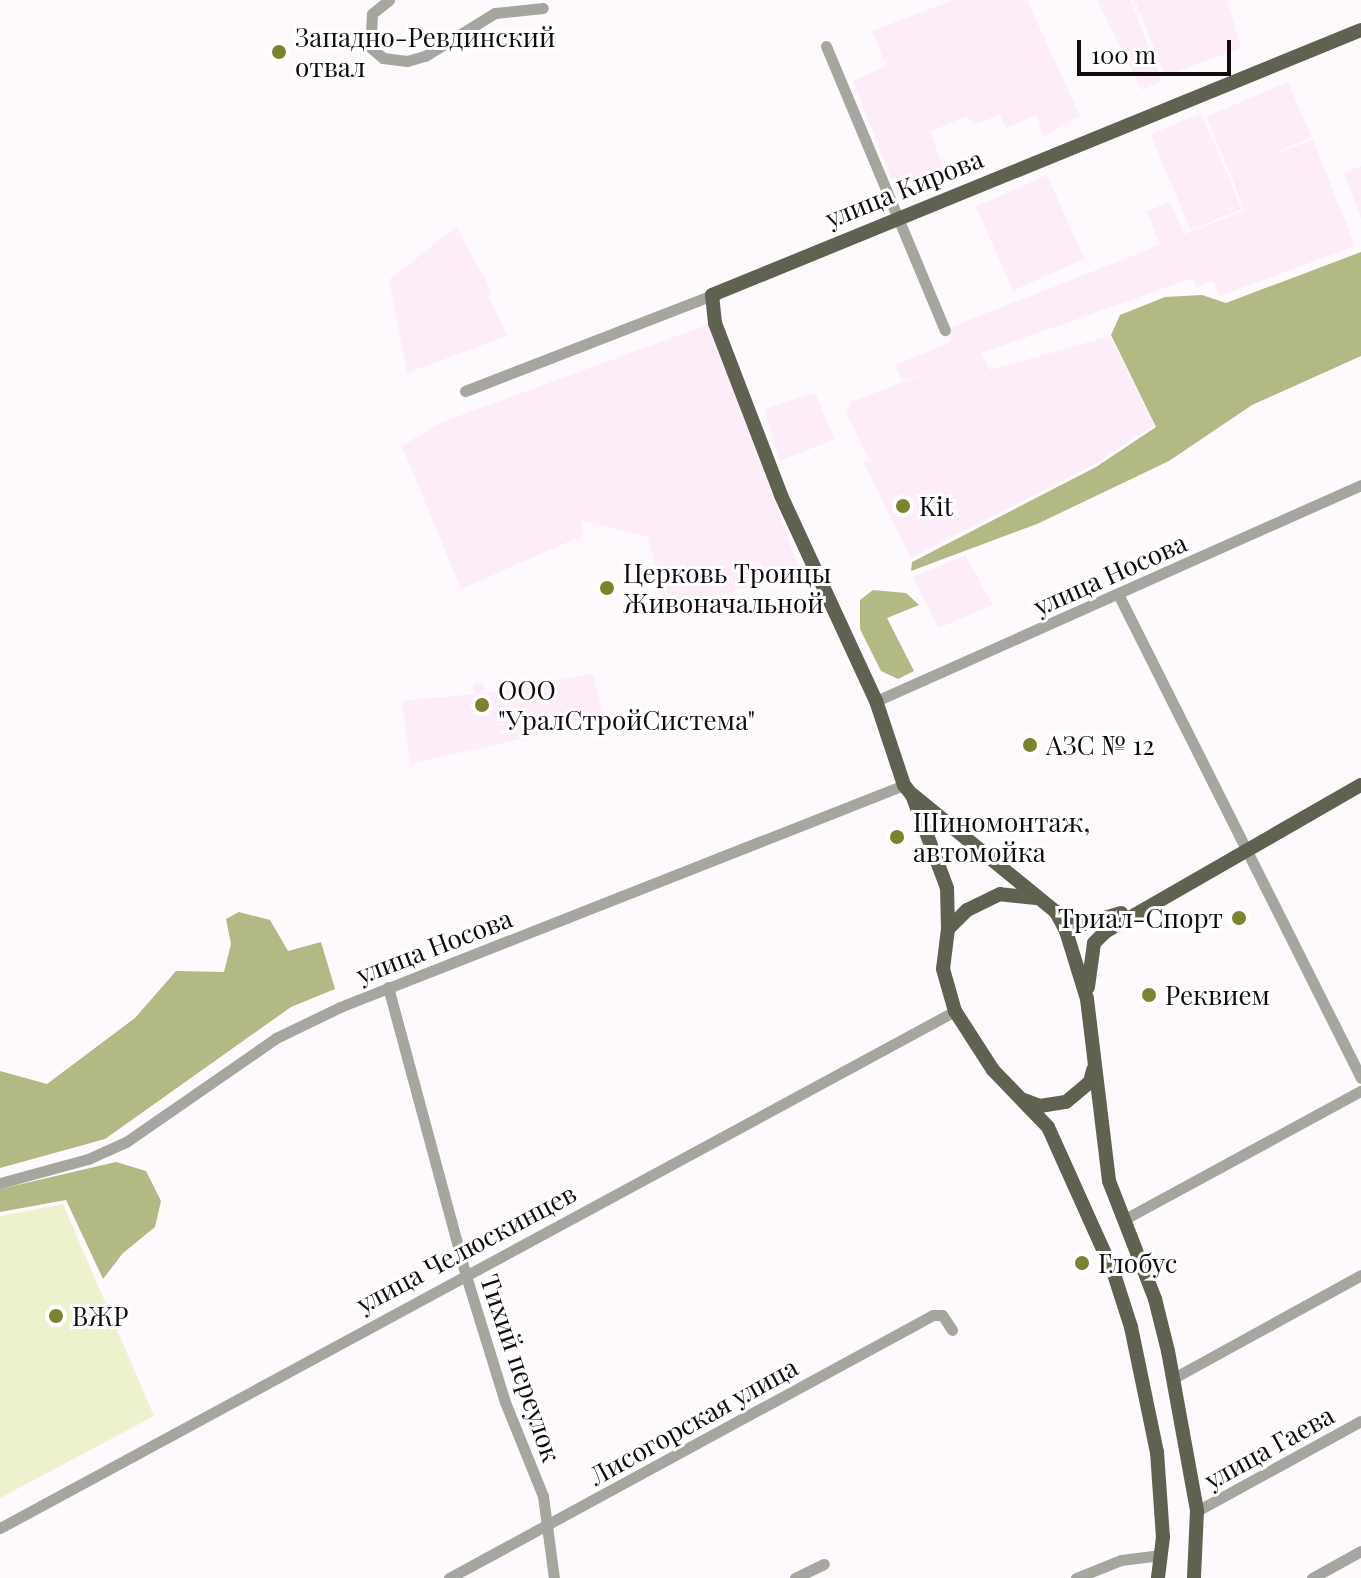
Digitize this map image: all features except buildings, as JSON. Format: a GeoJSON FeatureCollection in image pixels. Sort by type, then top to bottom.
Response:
{"type":"FeatureCollection","features":[{"type":"Feature","properties":{"kind":"main road","name":"улица Кирова"},"geometry":{"type":"LineString","coordinates":[[712,295],[900,214],[1361,30]]}},
{"type":"Feature","properties":{"kind":"main road"},"geometry":{"type":"LineString","coordinates":[[712,295],[715,323],[781,495],[876,701],[947,888],[948,929],[943,969],[955,1011],[1016,1097],[1048,1127],[1064,1156],[1124,1305],[1157,1452],[1161,1555],[1158,1578]]}},
{"type":"Feature","properties":{"kind":"main road"},"geometry":{"type":"LineString","coordinates":[[1087,999],[1094,943],[1162,896],[1361,785]]}},
{"type":"Feature","properties":{"kind":"main road"},"geometry":{"type":"LineString","coordinates":[[908,790],[1056,912],[1081,925],[1099,923],[1162,896]]}},
{"type":"Feature","properties":{"kind":"main road"},"geometry":{"type":"LineString","coordinates":[[948,929],[989,897],[1014,894],[1040,899]]}},
{"type":"Feature","properties":{"kind":"main road"},"geometry":{"type":"LineString","coordinates":[[1056,912],[1087,999],[1109,1181],[1155,1299],[1172,1379],[1197,1511],[1194,1578]]}},
{"type":"Feature","properties":{"kind":"main road"},"geometry":{"type":"LineString","coordinates":[[1016,1097],[1040,1106],[1066,1102],[1090,1082],[1095,1066]]}},
{"type":"Feature","properties":{"kind":"street"},"geometry":{"type":"LineString","coordinates":[[389,0],[372,14],[370,47],[383,58],[407,61],[495,13],[543,8]]}},
{"type":"Feature","properties":{"kind":"street"},"geometry":{"type":"LineString","coordinates":[[826,46],[900,214],[945,330]]}},
{"type":"Feature","properties":{"kind":"street","name":"улица Кирова"},"geometry":{"type":"LineString","coordinates":[[465,391],[712,295]]}},
{"type":"Feature","properties":{"kind":"street","name":"улица Носова"},"geometry":{"type":"LineString","coordinates":[[876,701],[1119,596],[1361,485]]}},
{"type":"Feature","properties":{"kind":"street"},"geometry":{"type":"LineString","coordinates":[[1119,596],[1243,850],[1361,1078]]}},
{"type":"Feature","properties":{"kind":"street","name":"улица Носова"},"geometry":{"type":"LineString","coordinates":[[0,1183],[117,1147],[276,1038],[388,987],[908,790]]}},
{"type":"Feature","properties":{"kind":"street","name":"Тихий переулок"},"geometry":{"type":"LineString","coordinates":[[388,987],[466,1276],[505,1402],[543,1496],[554,1578]]}},
{"type":"Feature","properties":{"kind":"street","name":"улица Челюскинцев"},"geometry":{"type":"LineString","coordinates":[[0,1528],[955,1011]]}},
{"type":"Feature","properties":{"kind":"street"},"geometry":{"type":"LineString","coordinates":[[1123,1220],[1361,1091]]}},
{"type":"Feature","properties":{"kind":"street"},"geometry":{"type":"LineString","coordinates":[[1172,1379],[1361,1275]]}},
{"type":"Feature","properties":{"kind":"street","name":"Лисогорская улица"},"geometry":{"type":"LineString","coordinates":[[449,1578],[936,1313],[952,1330]]}},
{"type":"Feature","properties":{"kind":"street","name":"улица Гаева"},"geometry":{"type":"LineString","coordinates":[[1197,1511],[1361,1421]]}},
{"type":"Feature","properties":{"kind":"street"},"geometry":{"type":"LineString","coordinates":[[1312,1578],[1361,1551]]}},
{"type":"Feature","properties":{"kind":"street"},"geometry":{"type":"LineString","coordinates":[[1076,1578],[1121,1560],[1161,1555]]}},
{"type":"Feature","properties":{"kind":"street"},"geometry":{"type":"LineString","coordinates":[[795,1578],[824,1564]]}},
{"type":"Feature","properties":{"kind":"shaded area"},"geometry":{"type":"Polygon","coordinates":[[[953,0],[1027,0],[1080,116],[1043,137],[1037,115],[1006,128],[1000,115],[974,125],[967,116],[930,132],[945,171],[895,189],[853,81],[886,66],[872,31],[953,0]]]}},
{"type":"Feature","properties":{"kind":"shaded area"},"geometry":{"type":"Polygon","coordinates":[[[1097,0],[1130,0],[1162,81],[1142,90],[1097,0]]]}},
{"type":"Feature","properties":{"kind":"shaded area"},"geometry":{"type":"Polygon","coordinates":[[[1135,0],[1227,0],[1241,48],[1165,76],[1135,0]]]}},
{"type":"Feature","properties":{"kind":"shaded area"},"geometry":{"type":"Polygon","coordinates":[[[1288,82],[1311,137],[1230,172],[1206,117],[1288,82]]]}},
{"type":"Feature","properties":{"kind":"shaded area"},"geometry":{"type":"Polygon","coordinates":[[[1201,113],[1242,209],[1191,230],[1150,134],[1201,113]]]}},
{"type":"Feature","properties":{"kind":"shaded area"},"geometry":{"type":"Polygon","coordinates":[[[1313,140],[1355,246],[1220,296],[1213,281],[1197,287],[1193,278],[902,381],[895,365],[951,342],[949,328],[1160,245],[1147,211],[1170,202],[1184,234],[1244,211],[1229,170],[1313,140]]]}},
{"type":"Feature","properties":{"kind":"shaded area"},"geometry":{"type":"Polygon","coordinates":[[[1361,166],[1361,218],[1344,173],[1361,166]]]}},
{"type":"Feature","properties":{"kind":"shaded area"},"geometry":{"type":"Polygon","coordinates":[[[1047,175],[1084,259],[1013,291],[976,207],[1047,175]]]}},
{"type":"Feature","properties":{"kind":"shaded area"},"geometry":{"type":"Polygon","coordinates":[[[456,227],[490,288],[489,297],[507,336],[407,373],[389,280],[456,227]]]}},
{"type":"Feature","properties":{"kind":"shaded area"},"geometry":{"type":"Polygon","coordinates":[[[709,324],[800,571],[667,612],[648,537],[580,520],[584,535],[461,589],[402,446],[440,423],[709,324]]]}},
{"type":"Feature","properties":{"kind":"shaded area"},"geometry":{"type":"Polygon","coordinates":[[[1110,336],[1154,425],[1095,464],[911,558],[864,463],[869,460],[846,413],[851,402],[981,352],[990,370],[1110,336]]]}},
{"type":"Feature","properties":{"kind":"shaded area"},"geometry":{"type":"Polygon","coordinates":[[[815,393],[835,439],[780,461],[764,409],[815,393]]]}},
{"type":"Feature","properties":{"kind":"shaded area"},"geometry":{"type":"Polygon","coordinates":[[[965,555],[993,605],[939,628],[913,577],[965,555]]]}},
{"type":"Feature","properties":{"kind":"shaded area"},"geometry":{"type":"Polygon","coordinates":[[[593,674],[604,720],[410,764],[402,701],[474,694],[473,684],[483,683],[485,693],[593,674]]]}},
{"type":"Feature","properties":{"kind":"green space"},"geometry":{"type":"Polygon","coordinates":[[[1361,252],[1361,356],[1252,405],[1169,461],[1037,524],[911,571],[912,562],[1096,467],[1156,427],[1111,335],[1120,315],[1165,297],[1202,295],[1226,303],[1361,252]]]}},
{"type":"Feature","properties":{"kind":"green space"},"geometry":{"type":"Polygon","coordinates":[[[873,590],[906,593],[919,605],[887,618],[914,671],[898,679],[881,671],[860,629],[860,600],[873,590]]]}},
{"type":"Feature","properties":{"kind":"green space"},"geometry":{"type":"Polygon","coordinates":[[[239,912],[270,920],[288,951],[321,942],[335,989],[291,1007],[105,1139],[0,1168],[0,1071],[47,1084],[135,1018],[176,971],[224,972],[231,944],[226,919],[239,912]]]}},
{"type":"Feature","properties":{"kind":"green space"},"geometry":{"type":"Polygon","coordinates":[[[116,1162],[146,1171],[161,1201],[155,1227],[123,1253],[103,1279],[66,1200],[0,1212],[0,1189],[116,1162]]]}},
{"type":"Feature","properties":{"kind":"green space","name":"ВЖР"},"geometry":{"type":"Polygon","coordinates":[[[63,1204],[154,1416],[0,1498],[0,1216],[63,1204]]]}},
{"type":"Feature","properties":{"kind":"place","name":"Западно-Ревдинский отвал"},"geometry":{"type":"Point","coordinates":[279,52]}},
{"type":"Feature","properties":{"kind":"place","name":"Kit"},"geometry":{"type":"Point","coordinates":[903,506]}},
{"type":"Feature","properties":{"kind":"place","name":"Церковь Троицы Живоначальной"},"geometry":{"type":"Point","coordinates":[607,588]}},
{"type":"Feature","properties":{"kind":"place","name":"ООО \"УралСтройСистема\""},"geometry":{"type":"Point","coordinates":[482,705]}},
{"type":"Feature","properties":{"kind":"place","name":"АЗС № 12"},"geometry":{"type":"Point","coordinates":[1030,745]}},
{"type":"Feature","properties":{"kind":"place","name":"Шиномонтаж, автомойка"},"geometry":{"type":"Point","coordinates":[897,837]}},
{"type":"Feature","properties":{"kind":"place","name":"Триал-Спорт"},"geometry":{"type":"Point","coordinates":[1239,918]}},
{"type":"Feature","properties":{"kind":"place","name":"Реквием"},"geometry":{"type":"Point","coordinates":[1149,995]}},
{"type":"Feature","properties":{"kind":"place","name":"Глобус"},"geometry":{"type":"Point","coordinates":[1082,1263]}},
{"type":"Feature","properties":{"kind":"place","name":"ВЖР"},"geometry":{"type":"Point","coordinates":[56,1316]}}]}
